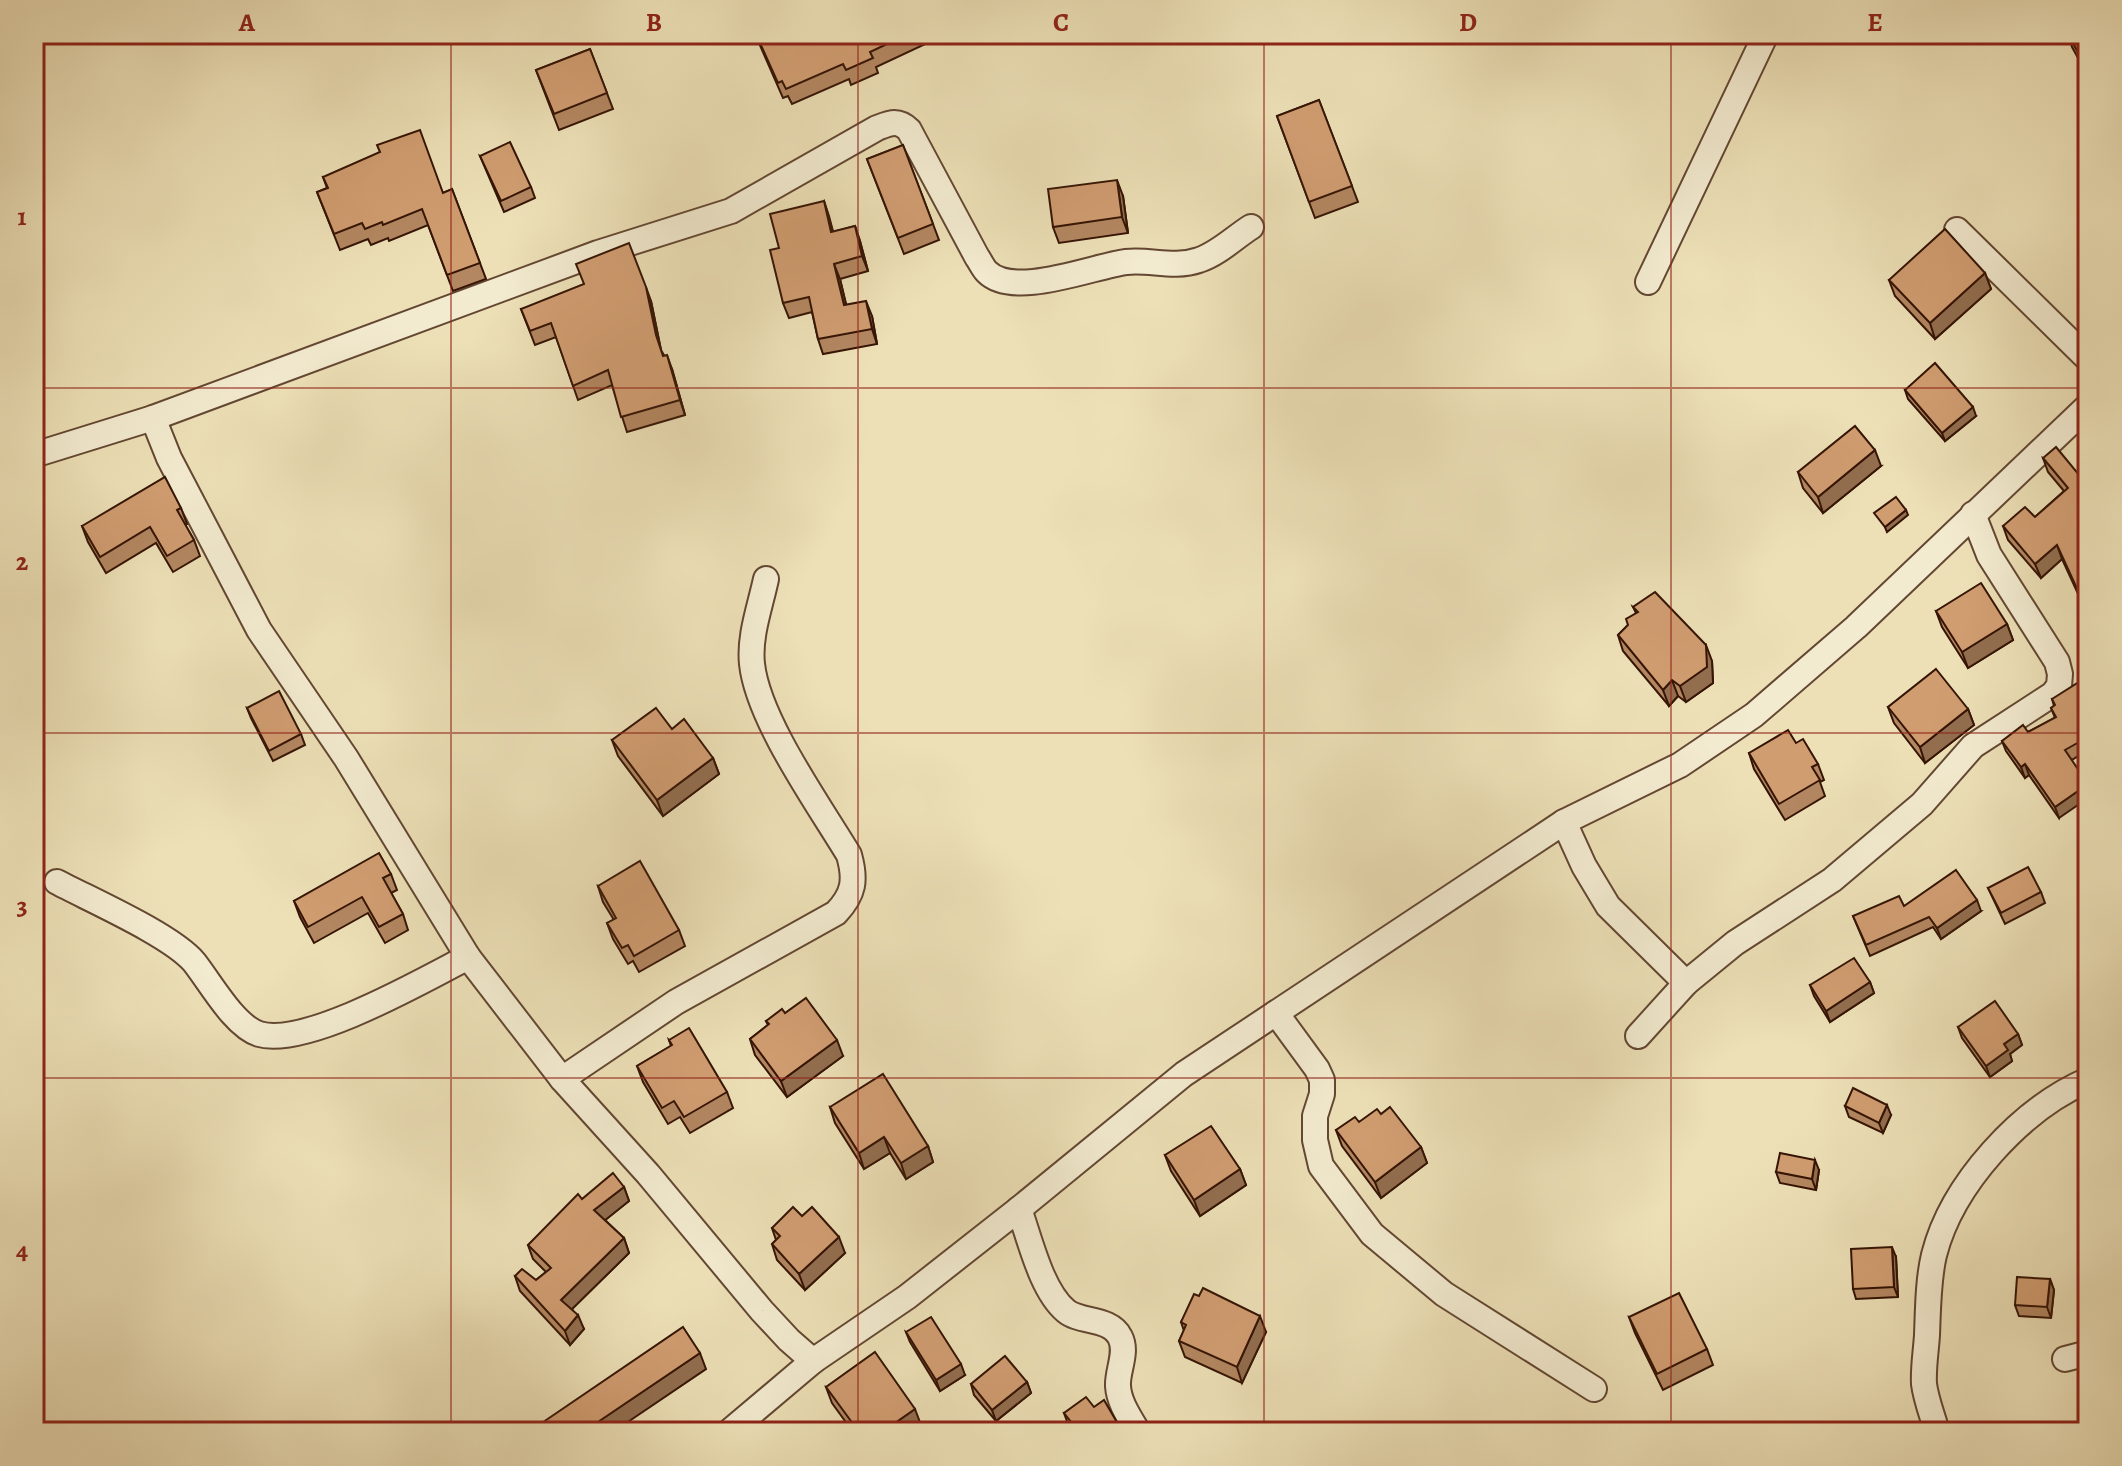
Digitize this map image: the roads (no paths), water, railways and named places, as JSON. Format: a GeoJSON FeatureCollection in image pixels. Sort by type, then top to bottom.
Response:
{"type":"FeatureCollection","features":[{"type":"Feature","properties":{"kind":"street"},"geometry":{"type":"LineString","coordinates":[[1648,282],[1766,34]]}},
{"type":"Feature","properties":{"kind":"street"},"geometry":{"type":"LineString","coordinates":[[34,455],[153,418],[598,253],[731,211],[877,128],[893,122],[909,130],[977,257],[988,273],[999,279],[1022,282],[1063,279],[1131,261],[1160,265],[1186,264],[1203,259],[1251,227]]}},
{"type":"Feature","properties":{"kind":"street"},"geometry":{"type":"LineString","coordinates":[[1957,230],[2088,359]]}},
{"type":"Feature","properties":{"kind":"street"},"geometry":{"type":"LineString","coordinates":[[729,1432],[813,1361],[907,1297],[1019,1209],[1184,1074],[1564,822],[1680,765],[1754,715],[1856,627],[2088,406]]}},
{"type":"Feature","properties":{"kind":"street"},"geometry":{"type":"LineString","coordinates":[[153,418],[169,458],[259,630],[346,758],[468,957],[562,1079],[648,1174],[762,1311],[813,1361]]}},
{"type":"Feature","properties":{"kind":"street"},"geometry":{"type":"LineString","coordinates":[[1638,1036],[1686,983],[1735,943],[1832,880],[1922,804],[1973,746],[2042,702],[2059,686],[2057,662],[1989,555],[1973,514]]}},
{"type":"Feature","properties":{"kind":"street"},"geometry":{"type":"LineString","coordinates":[[562,1079],[676,1002],[836,913],[848,900],[854,884],[849,855],[780,741],[759,693],[752,664],[753,634],[766,579]]}},
{"type":"Feature","properties":{"kind":"street"},"geometry":{"type":"LineString","coordinates":[[1564,822],[1584,866],[1608,906],[1686,983]]}},
{"type":"Feature","properties":{"kind":"street"},"geometry":{"type":"LineString","coordinates":[[57,882],[171,943],[191,958],[244,1026],[273,1036],[337,1021],[468,957]]}},
{"type":"Feature","properties":{"kind":"street"},"geometry":{"type":"LineString","coordinates":[[1276,1013],[1322,1080],[1322,1094],[1315,1116],[1315,1140],[1321,1166],[1372,1234],[1444,1294],[1594,1389]]}},
{"type":"Feature","properties":{"kind":"street"},"geometry":{"type":"LineString","coordinates":[[1937,1432],[1924,1385],[1928,1315],[1934,1256],[1958,1197],[1973,1175],[2025,1119],[2088,1080]]}},
{"type":"Feature","properties":{"kind":"street"},"geometry":{"type":"LineString","coordinates":[[1019,1209],[1047,1286],[1057,1303],[1069,1314],[1111,1327],[1120,1336],[1123,1348],[1118,1389],[1138,1432]]}}]}
